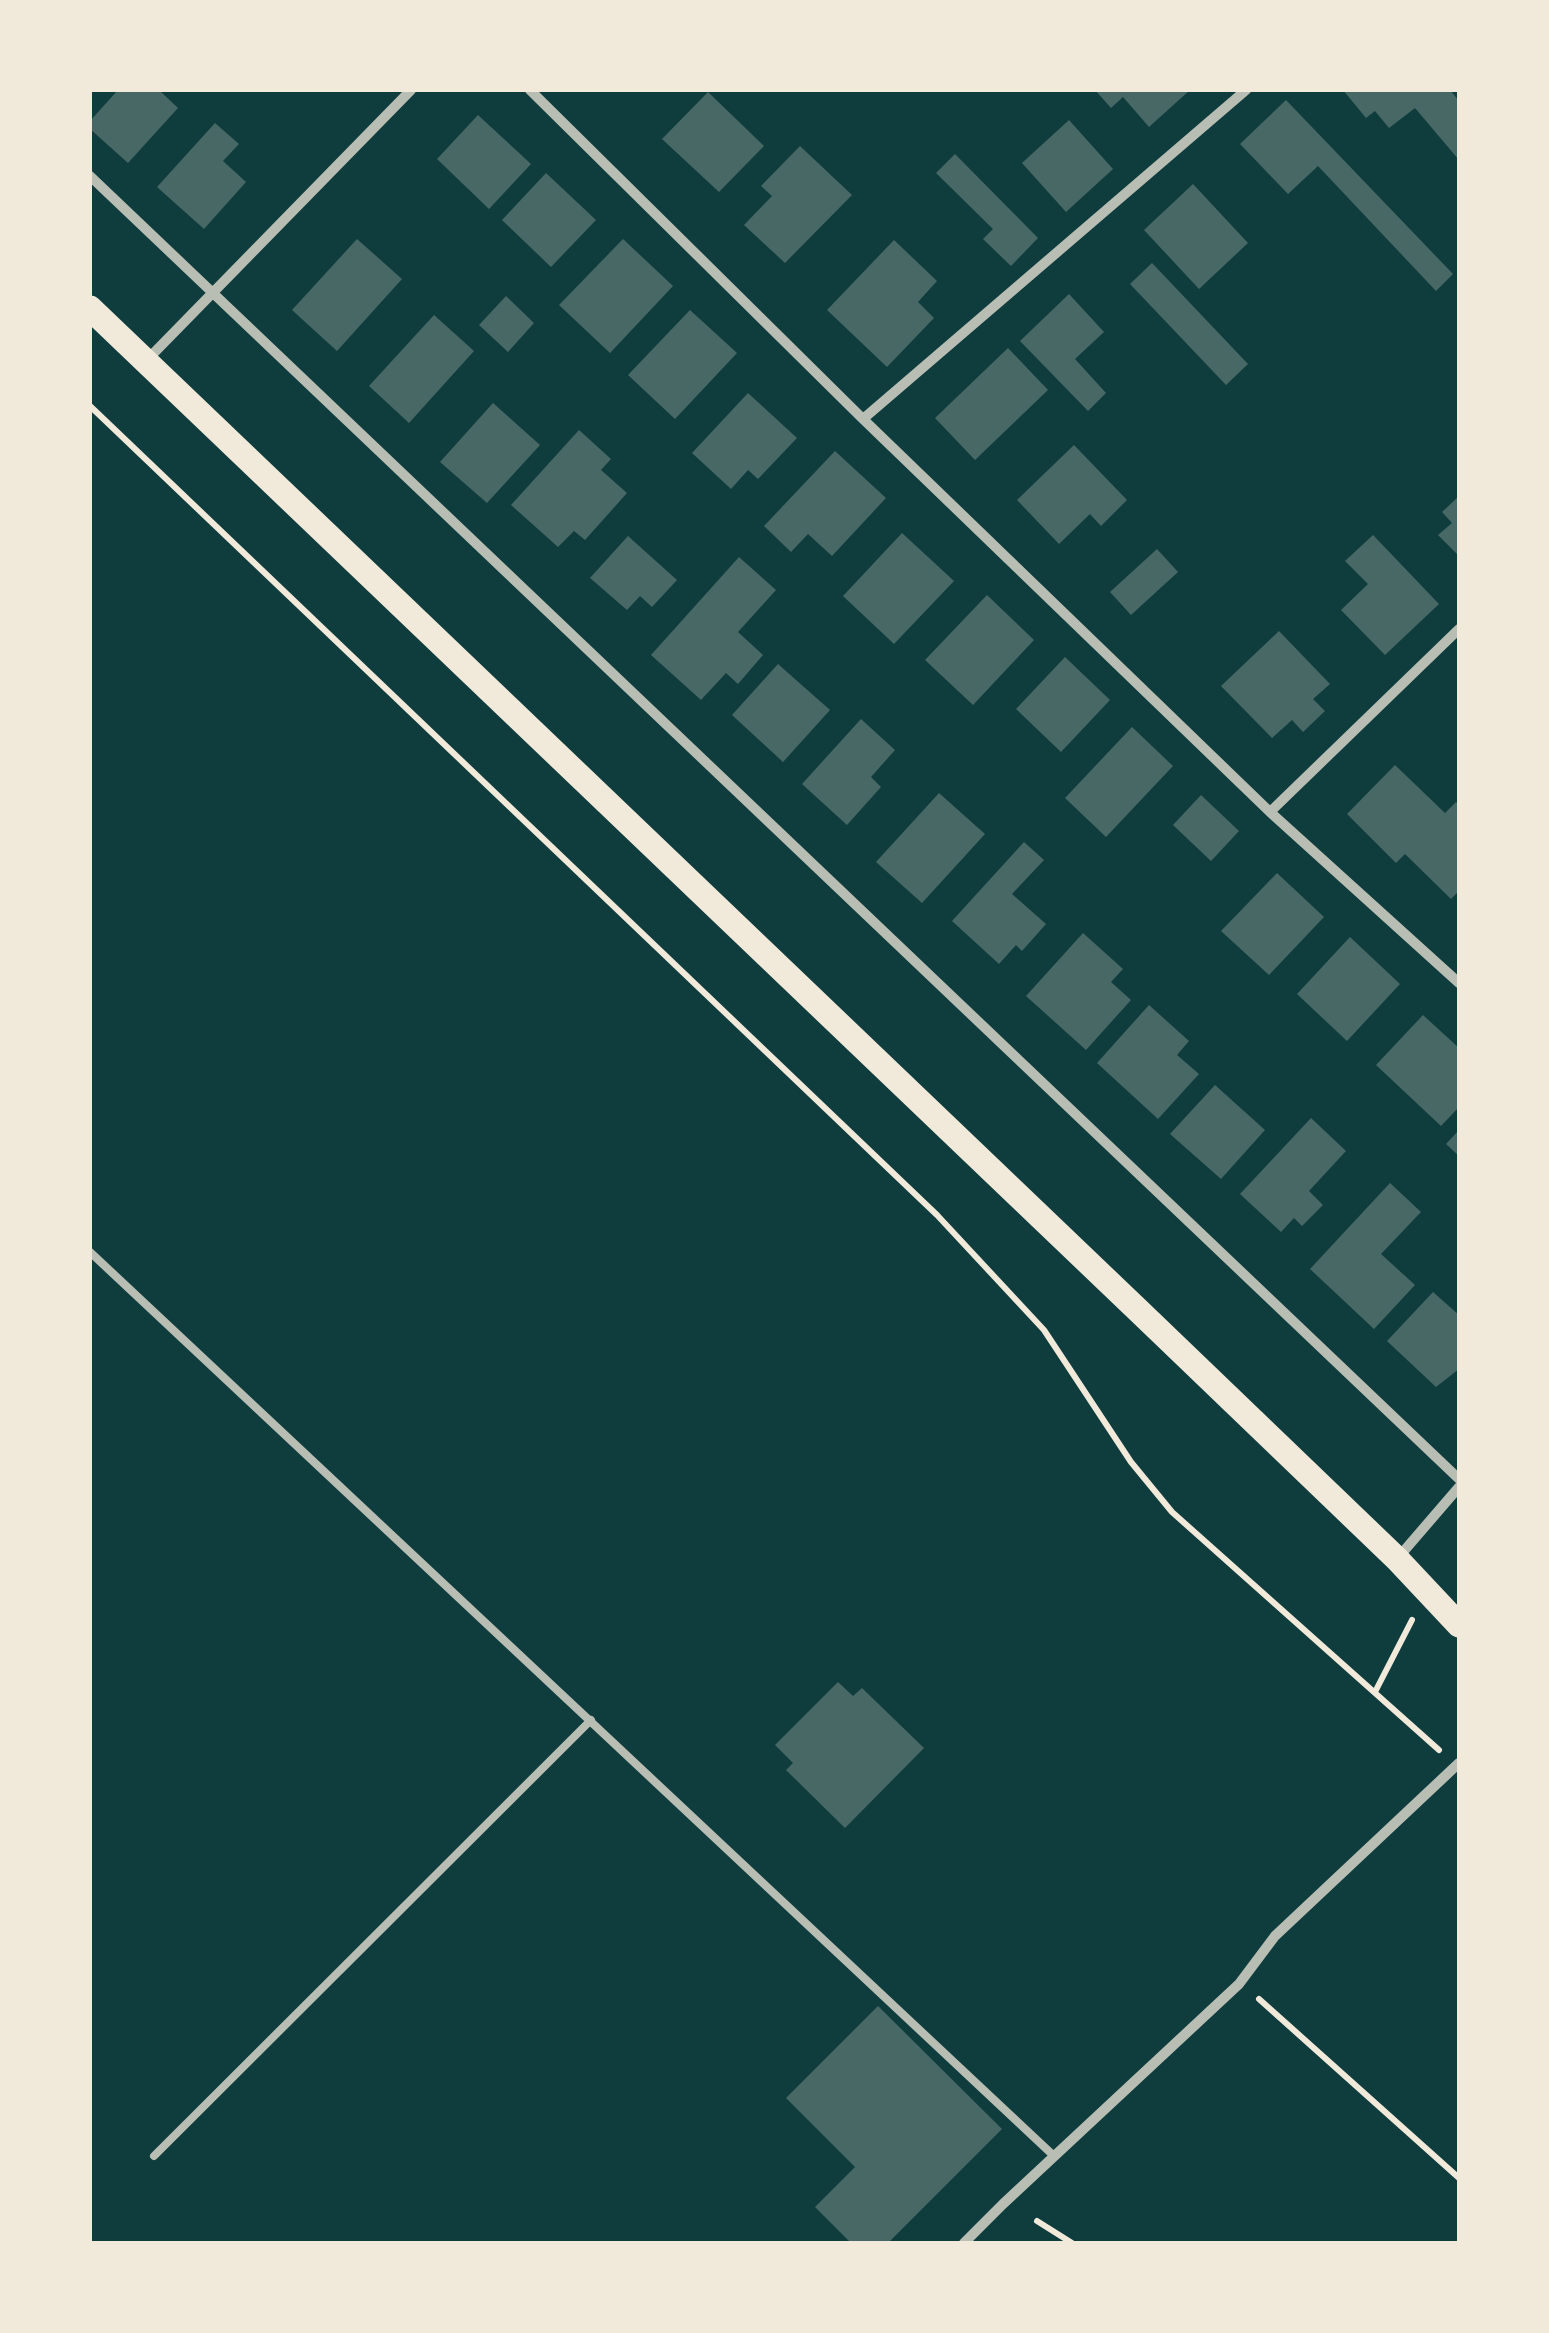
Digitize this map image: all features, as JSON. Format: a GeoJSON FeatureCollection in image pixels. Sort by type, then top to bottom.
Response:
{"type":"FeatureCollection","features":[{"type":"Feature","properties":{"kind":"main road"},"geometry":{"type":"LineString","coordinates":[[90,308],[1397,1560],[1459,1625]]}},
{"type":"Feature","properties":{"kind":"street"},"geometry":{"type":"LineString","coordinates":[[146,361],[411,90]]}},
{"type":"Feature","properties":{"kind":"street"},"geometry":{"type":"LineString","coordinates":[[530,90],[1270,812],[1459,983]]}},
{"type":"Feature","properties":{"kind":"street"},"geometry":{"type":"LineString","coordinates":[[863,418],[1246,90]]}},
{"type":"Feature","properties":{"kind":"street"},"geometry":{"type":"LineString","coordinates":[[90,176],[1459,1479]]}},
{"type":"Feature","properties":{"kind":"street"},"geometry":{"type":"LineString","coordinates":[[1270,812],[1459,629]]}},
{"type":"Feature","properties":{"kind":"street"},"geometry":{"type":"LineString","coordinates":[[1397,1560],[1459,1487]]}},
{"type":"Feature","properties":{"kind":"street"},"geometry":{"type":"LineString","coordinates":[[964,2243],[1238,1984],[1274,1936],[1458,1764]]}},
{"type":"Feature","properties":{"kind":"lane"},"geometry":{"type":"LineString","coordinates":[[90,1252],[1054,2156]]}},
{"type":"Feature","properties":{"kind":"lane"},"geometry":{"type":"LineString","coordinates":[[154,2156],[590,1720]]}},
{"type":"Feature","properties":{"kind":"path"},"geometry":{"type":"LineString","coordinates":[[90,406],[937,1215],[1044,1330],[1131,1462],[1172,1512],[1458,1764]]}},
{"type":"Feature","properties":{"kind":"path"},"geometry":{"type":"LineString","coordinates":[[1255,1996],[1459,2178]]}},
{"type":"Feature","properties":{"kind":"path"},"geometry":{"type":"LineString","coordinates":[[1037,2221],[1072,2243]]}},
{"type":"Feature","properties":{"kind":"building"},"geometry":{"type":"Polygon","coordinates":[[[118,90],[159,90],[178,108],[128,163],[90,129],[90,121],[118,90]]]}},
{"type":"Feature","properties":{"kind":"building"},"geometry":{"type":"Polygon","coordinates":[[[1095,90],[1190,90],[1149,127],[1123,97],[1111,108],[1095,90]]]}},
{"type":"Feature","properties":{"kind":"building"},"geometry":{"type":"Polygon","coordinates":[[[1343,90],[1450,90],[1459,101],[1459,160],[1415,108],[1389,128],[1375,111],[1366,118],[1343,90]]]}},
{"type":"Feature","properties":{"kind":"building"},"geometry":{"type":"Polygon","coordinates":[[[708,92],[764,146],[719,192],[662,139],[708,92]]]}},
{"type":"Feature","properties":{"kind":"building"},"geometry":{"type":"Polygon","coordinates":[[[1286,100],[1453,274],[1436,291],[1318,166],[1288,194],[1240,144],[1286,100]]]}},
{"type":"Feature","properties":{"kind":"building"},"geometry":{"type":"Polygon","coordinates":[[[478,115],[531,164],[489,209],[437,159],[478,115]]]}},
{"type":"Feature","properties":{"kind":"building"},"geometry":{"type":"Polygon","coordinates":[[[1069,120],[1113,169],[1066,212],[1022,163],[1069,120]]]}},
{"type":"Feature","properties":{"kind":"building"},"geometry":{"type":"Polygon","coordinates":[[[215,123],[239,144],[223,161],[246,182],[204,229],[157,187],[215,123]]]}},
{"type":"Feature","properties":{"kind":"building"},"geometry":{"type":"Polygon","coordinates":[[[800,146],[852,195],[785,263],[744,225],[772,196],[761,186],[800,146]]]}},
{"type":"Feature","properties":{"kind":"building"},"geometry":{"type":"Polygon","coordinates":[[[955,154],[1038,238],[1011,266],[983,239],[993,229],[936,173],[955,154]]]}},
{"type":"Feature","properties":{"kind":"building"},"geometry":{"type":"Polygon","coordinates":[[[546,173],[596,220],[551,267],[502,220],[546,173]]]}},
{"type":"Feature","properties":{"kind":"building"},"geometry":{"type":"Polygon","coordinates":[[[1193,184],[1248,243],[1199,289],[1144,230],[1193,184]]]}},
{"type":"Feature","properties":{"kind":"building"},"geometry":{"type":"Polygon","coordinates":[[[357,239],[402,279],[337,351],[292,310],[357,239]]]}},
{"type":"Feature","properties":{"kind":"building"},"geometry":{"type":"Polygon","coordinates":[[[623,239],[673,286],[610,353],[559,305],[623,239]]]}},
{"type":"Feature","properties":{"kind":"building"},"geometry":{"type":"Polygon","coordinates":[[[894,240],[937,281],[918,302],[934,318],[887,367],[827,310],[894,240]]]}},
{"type":"Feature","properties":{"kind":"building"},"geometry":{"type":"Polygon","coordinates":[[[1152,263],[1248,364],[1226,385],[1130,284],[1152,263]]]}},
{"type":"Feature","properties":{"kind":"building"},"geometry":{"type":"Polygon","coordinates":[[[1069,294],[1104,332],[1075,359],[1106,393],[1088,411],[1020,341],[1069,294]]]}},
{"type":"Feature","properties":{"kind":"building"},"geometry":{"type":"Polygon","coordinates":[[[506,296],[534,323],[508,352],[479,325],[506,296]]]}},
{"type":"Feature","properties":{"kind":"building"},"geometry":{"type":"Polygon","coordinates":[[[690,310],[737,353],[675,419],[628,375],[690,310]]]}},
{"type":"Feature","properties":{"kind":"building"},"geometry":{"type":"Polygon","coordinates":[[[434,315],[474,351],[409,423],[369,386],[434,315]]]}},
{"type":"Feature","properties":{"kind":"building"},"geometry":{"type":"Polygon","coordinates":[[[1008,348],[1048,390],[975,460],[935,418],[1008,348]]]}},
{"type":"Feature","properties":{"kind":"building"},"geometry":{"type":"Polygon","coordinates":[[[748,393],[797,438],[758,479],[748,470],[731,489],[692,453],[748,393]]]}},
{"type":"Feature","properties":{"kind":"building"},"geometry":{"type":"Polygon","coordinates":[[[493,403],[540,445],[487,503],[440,462],[493,403]]]}},
{"type":"Feature","properties":{"kind":"building"},"geometry":{"type":"Polygon","coordinates":[[[579,430],[611,459],[601,470],[627,493],[585,540],[574,531],[558,547],[511,505],[579,430]]]}},
{"type":"Feature","properties":{"kind":"building"},"geometry":{"type":"Polygon","coordinates":[[[1074,445],[1127,500],[1101,526],[1090,514],[1059,544],[1017,500],[1074,445]]]}},
{"type":"Feature","properties":{"kind":"building"},"geometry":{"type":"Polygon","coordinates":[[[835,451],[886,498],[832,556],[808,534],[791,552],[764,526],[835,451]]]}},
{"type":"Feature","properties":{"kind":"building"},"geometry":{"type":"Polygon","coordinates":[[[1459,496],[1459,556],[1438,535],[1452,523],[1442,512],[1459,496]]]}},
{"type":"Feature","properties":{"kind":"building"},"geometry":{"type":"Polygon","coordinates":[[[902,533],[954,581],[894,644],[843,596],[902,533]]]}},
{"type":"Feature","properties":{"kind":"building"},"geometry":{"type":"Polygon","coordinates":[[[1373,535],[1439,604],[1385,655],[1341,610],[1368,584],[1345,561],[1373,535]]]}},
{"type":"Feature","properties":{"kind":"building"},"geometry":{"type":"Polygon","coordinates":[[[628,536],[677,580],[652,607],[640,596],[627,610],[590,578],[628,536]]]}},
{"type":"Feature","properties":{"kind":"building"},"geometry":{"type":"Polygon","coordinates":[[[1157,549],[1178,572],[1131,615],[1110,592],[1157,549]]]}},
{"type":"Feature","properties":{"kind":"building"},"geometry":{"type":"Polygon","coordinates":[[[739,557],[776,590],[738,632],[763,655],[738,684],[726,673],[701,700],[651,655],[739,557]]]}},
{"type":"Feature","properties":{"kind":"building"},"geometry":{"type":"Polygon","coordinates":[[[987,595],[1034,640],[973,705],[925,660],[987,595]]]}},
{"type":"Feature","properties":{"kind":"building"},"geometry":{"type":"Polygon","coordinates":[[[1279,631],[1330,684],[1313,699],[1325,711],[1303,732],[1292,720],[1272,738],[1221,686],[1279,631]]]}},
{"type":"Feature","properties":{"kind":"building"},"geometry":{"type":"Polygon","coordinates":[[[1065,657],[1110,700],[1061,752],[1016,709],[1065,657]]]}},
{"type":"Feature","properties":{"kind":"building"},"geometry":{"type":"Polygon","coordinates":[[[778,664],[830,710],[783,762],[732,715],[778,664]]]}},
{"type":"Feature","properties":{"kind":"building"},"geometry":{"type":"Polygon","coordinates":[[[861,719],[895,750],[871,777],[881,787],[847,825],[802,784],[861,719]]]}},
{"type":"Feature","properties":{"kind":"building"},"geometry":{"type":"Polygon","coordinates":[[[1132,727],[1173,766],[1106,837],[1065,798],[1132,727]]]}},
{"type":"Feature","properties":{"kind":"building"},"geometry":{"type":"Polygon","coordinates":[[[1395,765],[1445,813],[1456,802],[1459,805],[1459,891],[1451,899],[1405,854],[1396,863],[1347,814],[1395,765]]]}},
{"type":"Feature","properties":{"kind":"building"},"geometry":{"type":"Polygon","coordinates":[[[939,793],[985,834],[922,903],[876,862],[939,793]]]}},
{"type":"Feature","properties":{"kind":"building"},"geometry":{"type":"Polygon","coordinates":[[[1201,795],[1239,831],[1211,861],[1173,825],[1201,795]]]}},
{"type":"Feature","properties":{"kind":"building"},"geometry":{"type":"Polygon","coordinates":[[[1024,842],[1044,860],[1012,894],[1046,924],[1022,951],[1016,945],[999,964],[952,921],[1024,842]]]}},
{"type":"Feature","properties":{"kind":"building"},"geometry":{"type":"Polygon","coordinates":[[[1277,873],[1324,917],[1269,975],[1221,931],[1277,873]]]}},
{"type":"Feature","properties":{"kind":"building"},"geometry":{"type":"Polygon","coordinates":[[[1083,933],[1123,969],[1111,982],[1131,1000],[1086,1050],[1026,996],[1083,933]]]}},
{"type":"Feature","properties":{"kind":"building"},"geometry":{"type":"Polygon","coordinates":[[[1350,937],[1400,984],[1347,1041],[1297,994],[1350,937]]]}},
{"type":"Feature","properties":{"kind":"building"},"geometry":{"type":"Polygon","coordinates":[[[1149,1005],[1189,1041],[1177,1055],[1199,1074],[1158,1119],[1097,1063],[1149,1005]]]}},
{"type":"Feature","properties":{"kind":"building"},"geometry":{"type":"Polygon","coordinates":[[[1423,1015],[1459,1048],[1459,1107],[1441,1126],[1376,1065],[1423,1015]]]}},
{"type":"Feature","properties":{"kind":"building"},"geometry":{"type":"Polygon","coordinates":[[[1215,1085],[1265,1130],[1221,1179],[1170,1134],[1215,1085]]]}},
{"type":"Feature","properties":{"kind":"building"},"geometry":{"type":"Polygon","coordinates":[[[1311,1118],[1346,1151],[1309,1191],[1323,1205],[1302,1226],[1294,1218],[1281,1232],[1240,1194],[1311,1118]]]}},
{"type":"Feature","properties":{"kind":"building"},"geometry":{"type":"Polygon","coordinates":[[[1459,1130],[1459,1156],[1446,1144],[1459,1130]]]}},
{"type":"Feature","properties":{"kind":"building"},"geometry":{"type":"Polygon","coordinates":[[[1390,1183],[1421,1212],[1381,1254],[1415,1285],[1374,1329],[1310,1269],[1390,1183]]]}},
{"type":"Feature","properties":{"kind":"building"},"geometry":{"type":"Polygon","coordinates":[[[1433,1292],[1459,1315],[1459,1369],[1436,1387],[1387,1341],[1433,1292]]]}},
{"type":"Feature","properties":{"kind":"building"},"geometry":{"type":"Polygon","coordinates":[[[838,1682],[853,1696],[862,1688],[924,1748],[845,1828],[786,1770],[793,1763],[775,1745],[838,1682]]]}},
{"type":"Feature","properties":{"kind":"building"},"geometry":{"type":"Polygon","coordinates":[[[878,2006],[1002,2129],[888,2243],[851,2243],[815,2207],[855,2167],[786,2098],[878,2006]]]}}]}
